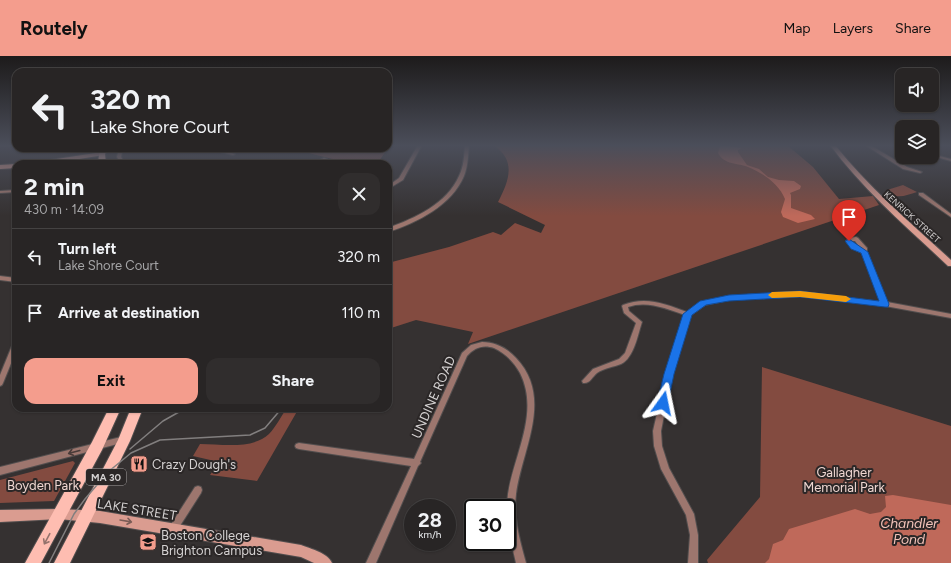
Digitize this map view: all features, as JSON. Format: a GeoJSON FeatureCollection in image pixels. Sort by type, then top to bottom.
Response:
{"type":"FeatureCollection","features":[{"type":"Feature","properties":{"kind":"main road","name":"MA 30"},"geometry":{"type":"LineString","coordinates":[[33,563],[97,446],[113,412]]}},
{"type":"Feature","properties":{"kind":"main road","name":"MA 30"},"geometry":{"type":"LineString","coordinates":[[62,563],[125,439],[137,412]]}},
{"type":"Feature","properties":{"kind":"street"},"geometry":{"type":"LineString","coordinates":[[392,185],[401,179],[407,169]]}},
{"type":"Feature","properties":{"kind":"street"},"geometry":{"type":"LineString","coordinates":[[392,228],[426,213],[456,188],[465,169]]}},
{"type":"Feature","properties":{"kind":"street","name":"KENRICK STREET"},"geometry":{"type":"LineString","coordinates":[[851,169],[880,200],[951,264]]}},
{"type":"Feature","properties":{"kind":"street"},"geometry":{"type":"LineString","coordinates":[[907,169],[920,172]]}},
{"type":"Feature","properties":{"kind":"street"},"geometry":{"type":"LineString","coordinates":[[0,192],[12,191]]}},
{"type":"Feature","properties":{"kind":"street"},"geometry":{"type":"LineString","coordinates":[[921,194],[951,216]]}},
{"type":"Feature","properties":{"kind":"street"},"geometry":{"type":"LineString","coordinates":[[864,252],[885,304]]}},
{"type":"Feature","properties":{"kind":"street"},"geometry":{"type":"LineString","coordinates":[[0,278],[12,280]]}},
{"type":"Feature","properties":{"kind":"street"},"geometry":{"type":"LineString","coordinates":[[694,563],[694,535],[690,514],[665,468],[658,446],[657,431],[669,374],[688,314],[703,303],[729,298],[784,294],[820,295],[885,304],[951,316]]}},
{"type":"Feature","properties":{"kind":"street"},"geometry":{"type":"LineString","coordinates":[[585,381],[595,371],[621,361],[628,354],[639,322],[626,312],[625,306],[630,303],[643,301],[688,314]]}},
{"type":"Feature","properties":{"kind":"street","name":"UNDINE ROAD"},"geometry":{"type":"LineString","coordinates":[[371,563],[417,463],[458,368],[467,351],[478,345],[489,345],[501,349],[513,358],[526,377],[532,400],[532,414],[517,469],[511,509],[512,525],[521,563]]}},
{"type":"Feature","properties":{"kind":"street"},"geometry":{"type":"LineString","coordinates":[[0,383],[12,354]]}},
{"type":"Feature","properties":{"kind":"street"},"geometry":{"type":"LineString","coordinates":[[0,472],[125,439]]}},
{"type":"Feature","properties":{"kind":"street"},"geometry":{"type":"LineString","coordinates":[[299,446],[417,463]]}},
{"type":"Feature","properties":{"kind":"street"},"geometry":{"type":"LineString","coordinates":[[174,529],[198,490]]}},
{"type":"Feature","properties":{"kind":"street","name":"LAKE STREET"},"geometry":{"type":"LineString","coordinates":[[0,516],[59,514],[87,515],[301,551],[326,563]]}},
{"type":"Feature","properties":{"kind":"green space"},"geometry":{"type":"Polygon","coordinates":[[[509,169],[814,169],[839,199],[873,196],[879,205],[468,344],[473,332],[416,320],[392,328],[392,262],[449,247],[493,232],[501,235],[515,223],[541,233],[545,225],[498,202],[508,179],[509,169]]]}},
{"type":"Feature","properties":{"kind":"green space"},"geometry":{"type":"Polygon","coordinates":[[[903,185],[917,192],[905,196],[898,196],[887,190],[903,185]]]}},
{"type":"Feature","properties":{"kind":"green space","name":"Gallagher Memorial Park"},"geometry":{"type":"Polygon","coordinates":[[[762,367],[951,426],[951,563],[708,563],[707,560],[760,497],[762,367]]]}},
{"type":"Feature","properties":{"kind":"green space"},"geometry":{"type":"Polygon","coordinates":[[[284,412],[297,412],[257,481],[210,475],[219,462],[193,456],[200,444],[236,445],[254,442],[269,434],[284,412]]]}},
{"type":"Feature","properties":{"kind":"green space","name":"Boyden Park"},"geometry":{"type":"Polygon","coordinates":[[[73,461],[75,463],[54,501],[0,503],[0,480],[73,461]]]}},
{"type":"Feature","properties":{"kind":"water"},"geometry":{"type":"Polygon","coordinates":[[[752,169],[759,169],[768,177],[779,180],[794,181],[801,186],[800,189],[790,193],[791,208],[811,215],[815,219],[798,223],[783,217],[781,212],[785,199],[775,184],[759,172],[752,169]]]}},
{"type":"Feature","properties":{"kind":"water","name":"Chandler Pond"},"geometry":{"type":"Polygon","coordinates":[[[893,495],[951,505],[951,563],[765,563],[769,559],[773,544],[783,540],[789,529],[855,509],[870,514],[881,512],[886,507],[885,496],[893,495]]]}},
{"type":"Feature","properties":{"kind":"tram line"},"geometry":{"type":"LineString","coordinates":[[130,449],[163,421],[179,412]]}},
{"type":"Feature","properties":{"kind":"tram line"},"geometry":{"type":"LineString","coordinates":[[49,563],[74,514],[85,499],[108,472],[131,453],[160,440],[250,435],[265,428],[279,412]]}},
{"type":"Feature","properties":{"kind":"slow traffic"},"geometry":{"type":"LineString","coordinates":[[772,295],[820,295],[846,299]]}},
{"type":"Feature","properties":{"kind":"place","name":"Crazy Dough's"},"geometry":{"type":"Point","coordinates":[139,464]}},
{"type":"Feature","properties":{"kind":"place","name":"Boston College Brighton Campus"},"geometry":{"type":"Point","coordinates":[148,542]}},
{"type":"Feature","properties":{"kind":"route"},"geometry":{"type":"LineString","coordinates":[[663,403],[669,374],[688,314],[703,303],[729,298],[800,294],[820,295],[885,304],[864,252],[854,247],[849,243],[849,241]]}}]}
